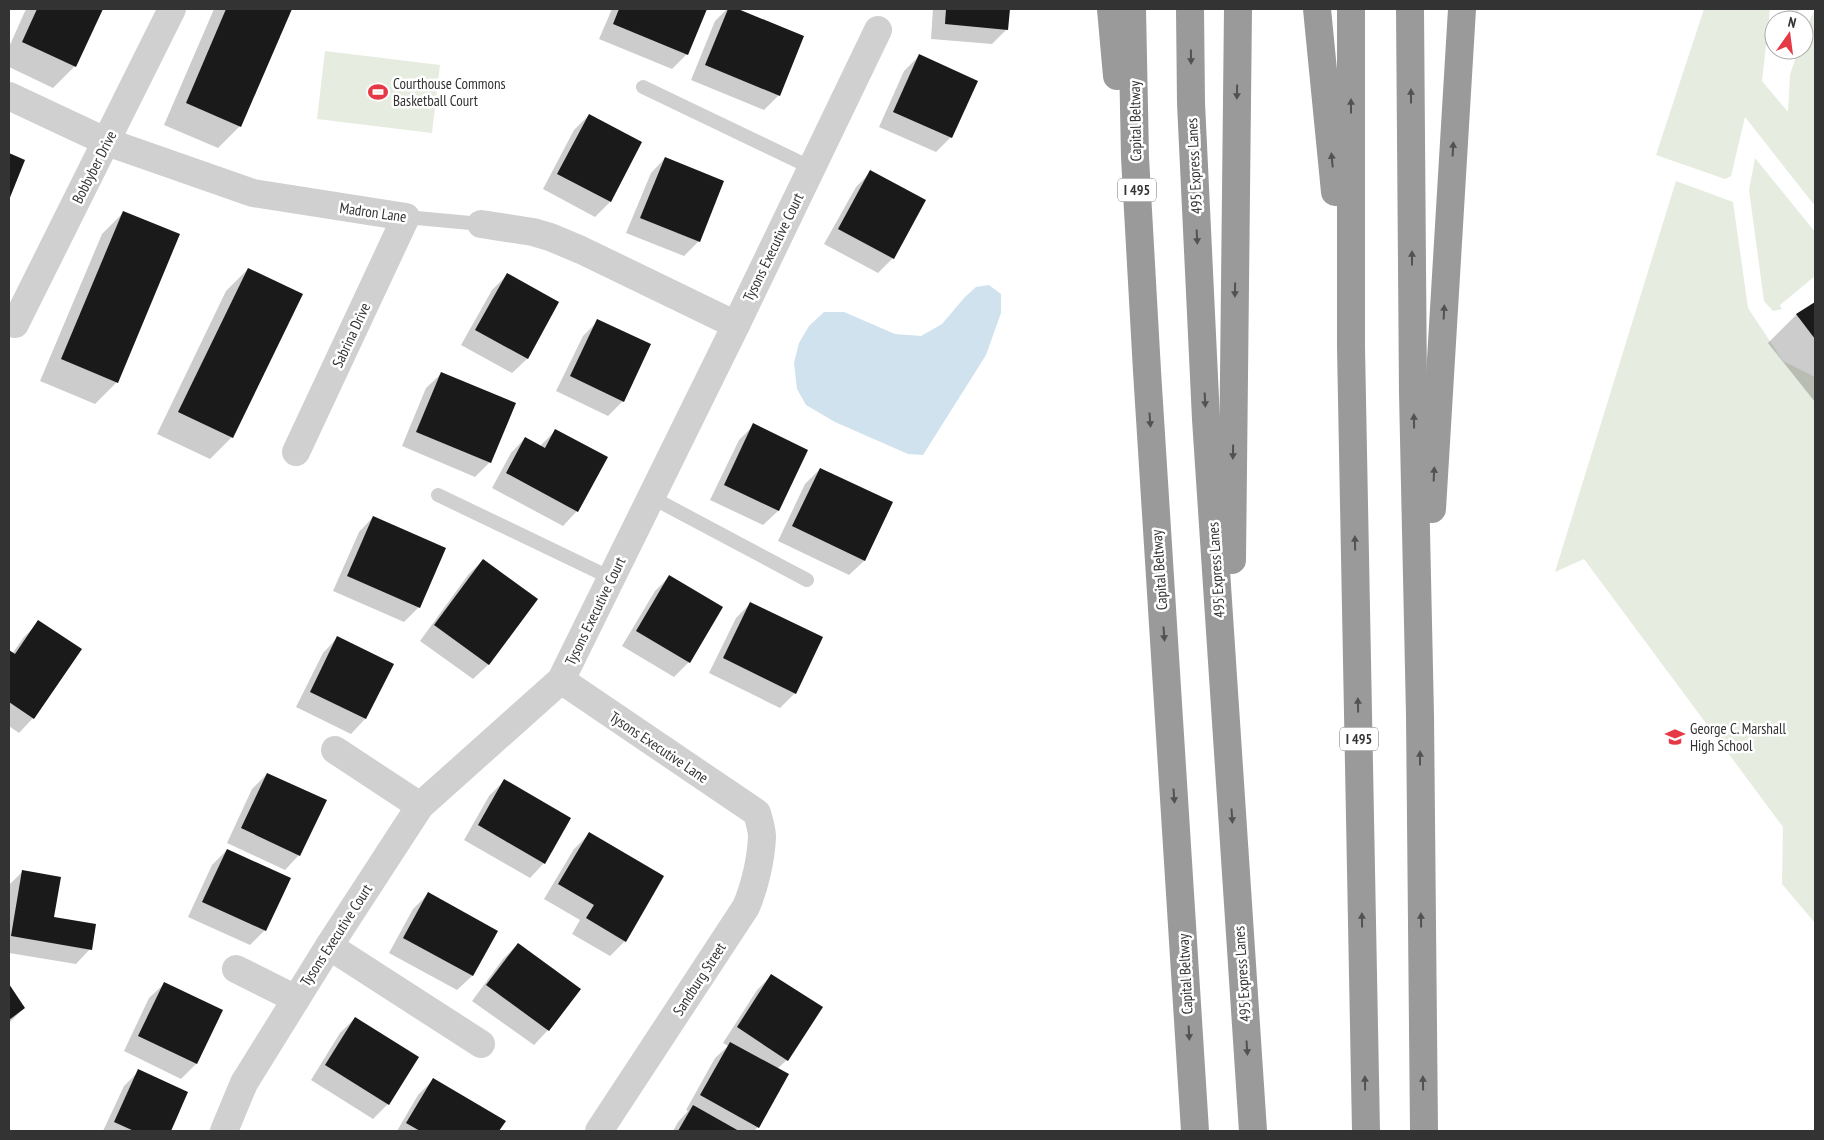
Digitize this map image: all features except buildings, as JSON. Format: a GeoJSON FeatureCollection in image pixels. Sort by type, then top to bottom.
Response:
{"type":"FeatureCollection","features":[{"type":"Feature","properties":{"kind":"highway"},"geometry":{"type":"LineString","coordinates":[[1111,9],[1146,371]]}},
{"type":"Feature","properties":{"kind":"highway","name":"Capital Beltway"},"geometry":{"type":"LineString","coordinates":[[1132,9],[1135,157],[1146,371],[1195,1131]]}},
{"type":"Feature","properties":{"kind":"highway","name":"495 Express Lanes"},"geometry":{"type":"LineString","coordinates":[[1190,9],[1192,113],[1206,419],[1253,1131]]}},
{"type":"Feature","properties":{"kind":"highway"},"geometry":{"type":"LineString","coordinates":[[1229,767],[1238,9]]}},
{"type":"Feature","properties":{"kind":"highway"},"geometry":{"type":"LineString","coordinates":[[1317,9],[1351,347]]}},
{"type":"Feature","properties":{"kind":"highway","name":"I 495"},"geometry":{"type":"LineString","coordinates":[[1351,9],[1351,347],[1366,1131]]}},
{"type":"Feature","properties":{"kind":"highway"},"geometry":{"type":"LineString","coordinates":[[1410,9],[1424,1131]]}},
{"type":"Feature","properties":{"kind":"highway"},"geometry":{"type":"LineString","coordinates":[[1420,715],[1462,9]]}},
{"type":"Feature","properties":{"kind":"street","name":"Bobbyber Drive"},"geometry":{"type":"LineString","coordinates":[[15,324],[172,9]]}},
{"type":"Feature","properties":{"kind":"street","name":"Tysons Executive Court"},"geometry":{"type":"LineString","coordinates":[[224,1131],[244,1083],[328,946],[420,806],[561,680],[736,325],[878,30]]}},
{"type":"Feature","properties":{"kind":"street","name":"Madron Lane"},"geometry":{"type":"LineString","coordinates":[[9,96],[107,142],[253,194],[406,217]]}},
{"type":"Feature","properties":{"kind":"street","name":"Sabrina Drive"},"geometry":{"type":"LineString","coordinates":[[296,452],[406,217]]}},
{"type":"Feature","properties":{"kind":"street","name":"Madron Lane"},"geometry":{"type":"LineString","coordinates":[[481,224],[533,232],[550,237],[581,250],[736,325]]}},
{"type":"Feature","properties":{"kind":"street","name":"Tysons Executive Lane"},"geometry":{"type":"LineString","coordinates":[[561,680],[757,813]]}},
{"type":"Feature","properties":{"kind":"street"},"geometry":{"type":"LineString","coordinates":[[334,750],[420,806]]}},
{"type":"Feature","properties":{"kind":"street","name":"Sandburg Street"},"geometry":{"type":"LineString","coordinates":[[600,1131],[746,907],[759,860],[762,835],[757,813]]}},
{"type":"Feature","properties":{"kind":"street"},"geometry":{"type":"LineString","coordinates":[[328,946],[481,1044]]}},
{"type":"Feature","properties":{"kind":"street"},"geometry":{"type":"LineString","coordinates":[[236,969],[296,999]]}},
{"type":"Feature","properties":{"kind":"lane"},"geometry":{"type":"LineString","coordinates":[[643,87],[812,168]]}},
{"type":"Feature","properties":{"kind":"lane","name":"Madron Lane"},"geometry":{"type":"LineString","coordinates":[[406,217],[481,224]]}},
{"type":"Feature","properties":{"kind":"lane"},"geometry":{"type":"LineString","coordinates":[[438,494],[611,578]]}},
{"type":"Feature","properties":{"kind":"lane"},"geometry":{"type":"LineString","coordinates":[[651,497],[807,580]]}},
{"type":"Feature","properties":{"kind":"shaded area"},"geometry":{"type":"Polygon","coordinates":[[[1704,9],[1770,9],[1764,10],[1764,60],[1762,81],[1788,112],[1790,75],[1795,60],[1814,60],[1815,9],[1815,206],[1745,117],[1731,176],[1725,179],[1656,155],[1704,9]]]}},
{"type":"Feature","properties":{"kind":"shaded area","name":"Courthouse Commons Basketball Court"},"geometry":{"type":"Polygon","coordinates":[[[325,51],[440,65],[432,133],[317,119],[325,51]]]}},
{"type":"Feature","properties":{"kind":"shaded area"},"geometry":{"type":"Polygon","coordinates":[[[1755,158],[1815,232],[1815,276],[1780,305],[1782,309],[1773,311],[1764,301],[1749,190],[1755,158]]]}},
{"type":"Feature","properties":{"kind":"shaded area"},"geometry":{"type":"Polygon","coordinates":[[[1676,181],[1733,202],[1748,308],[1783,361],[1815,377],[1815,923],[1782,884],[1783,827],[1584,559],[1555,572],[1676,181]]]}},
{"type":"Feature","properties":{"kind":"water"},"geometry":{"type":"Polygon","coordinates":[[[989,285],[1001,294],[1001,313],[986,355],[923,455],[908,454],[835,422],[806,405],[797,389],[794,363],[799,343],[809,326],[824,312],[844,312],[895,334],[921,336],[942,324],[976,287],[989,285]]]}},
{"type":"Feature","properties":{"kind":"place","name":"Courthouse Commons Basketball Court"},"geometry":{"type":"Point","coordinates":[378,92]}},
{"type":"Feature","properties":{"kind":"place","name":"George C. Marshall High School"},"geometry":{"type":"Point","coordinates":[1675,737]}}]}
